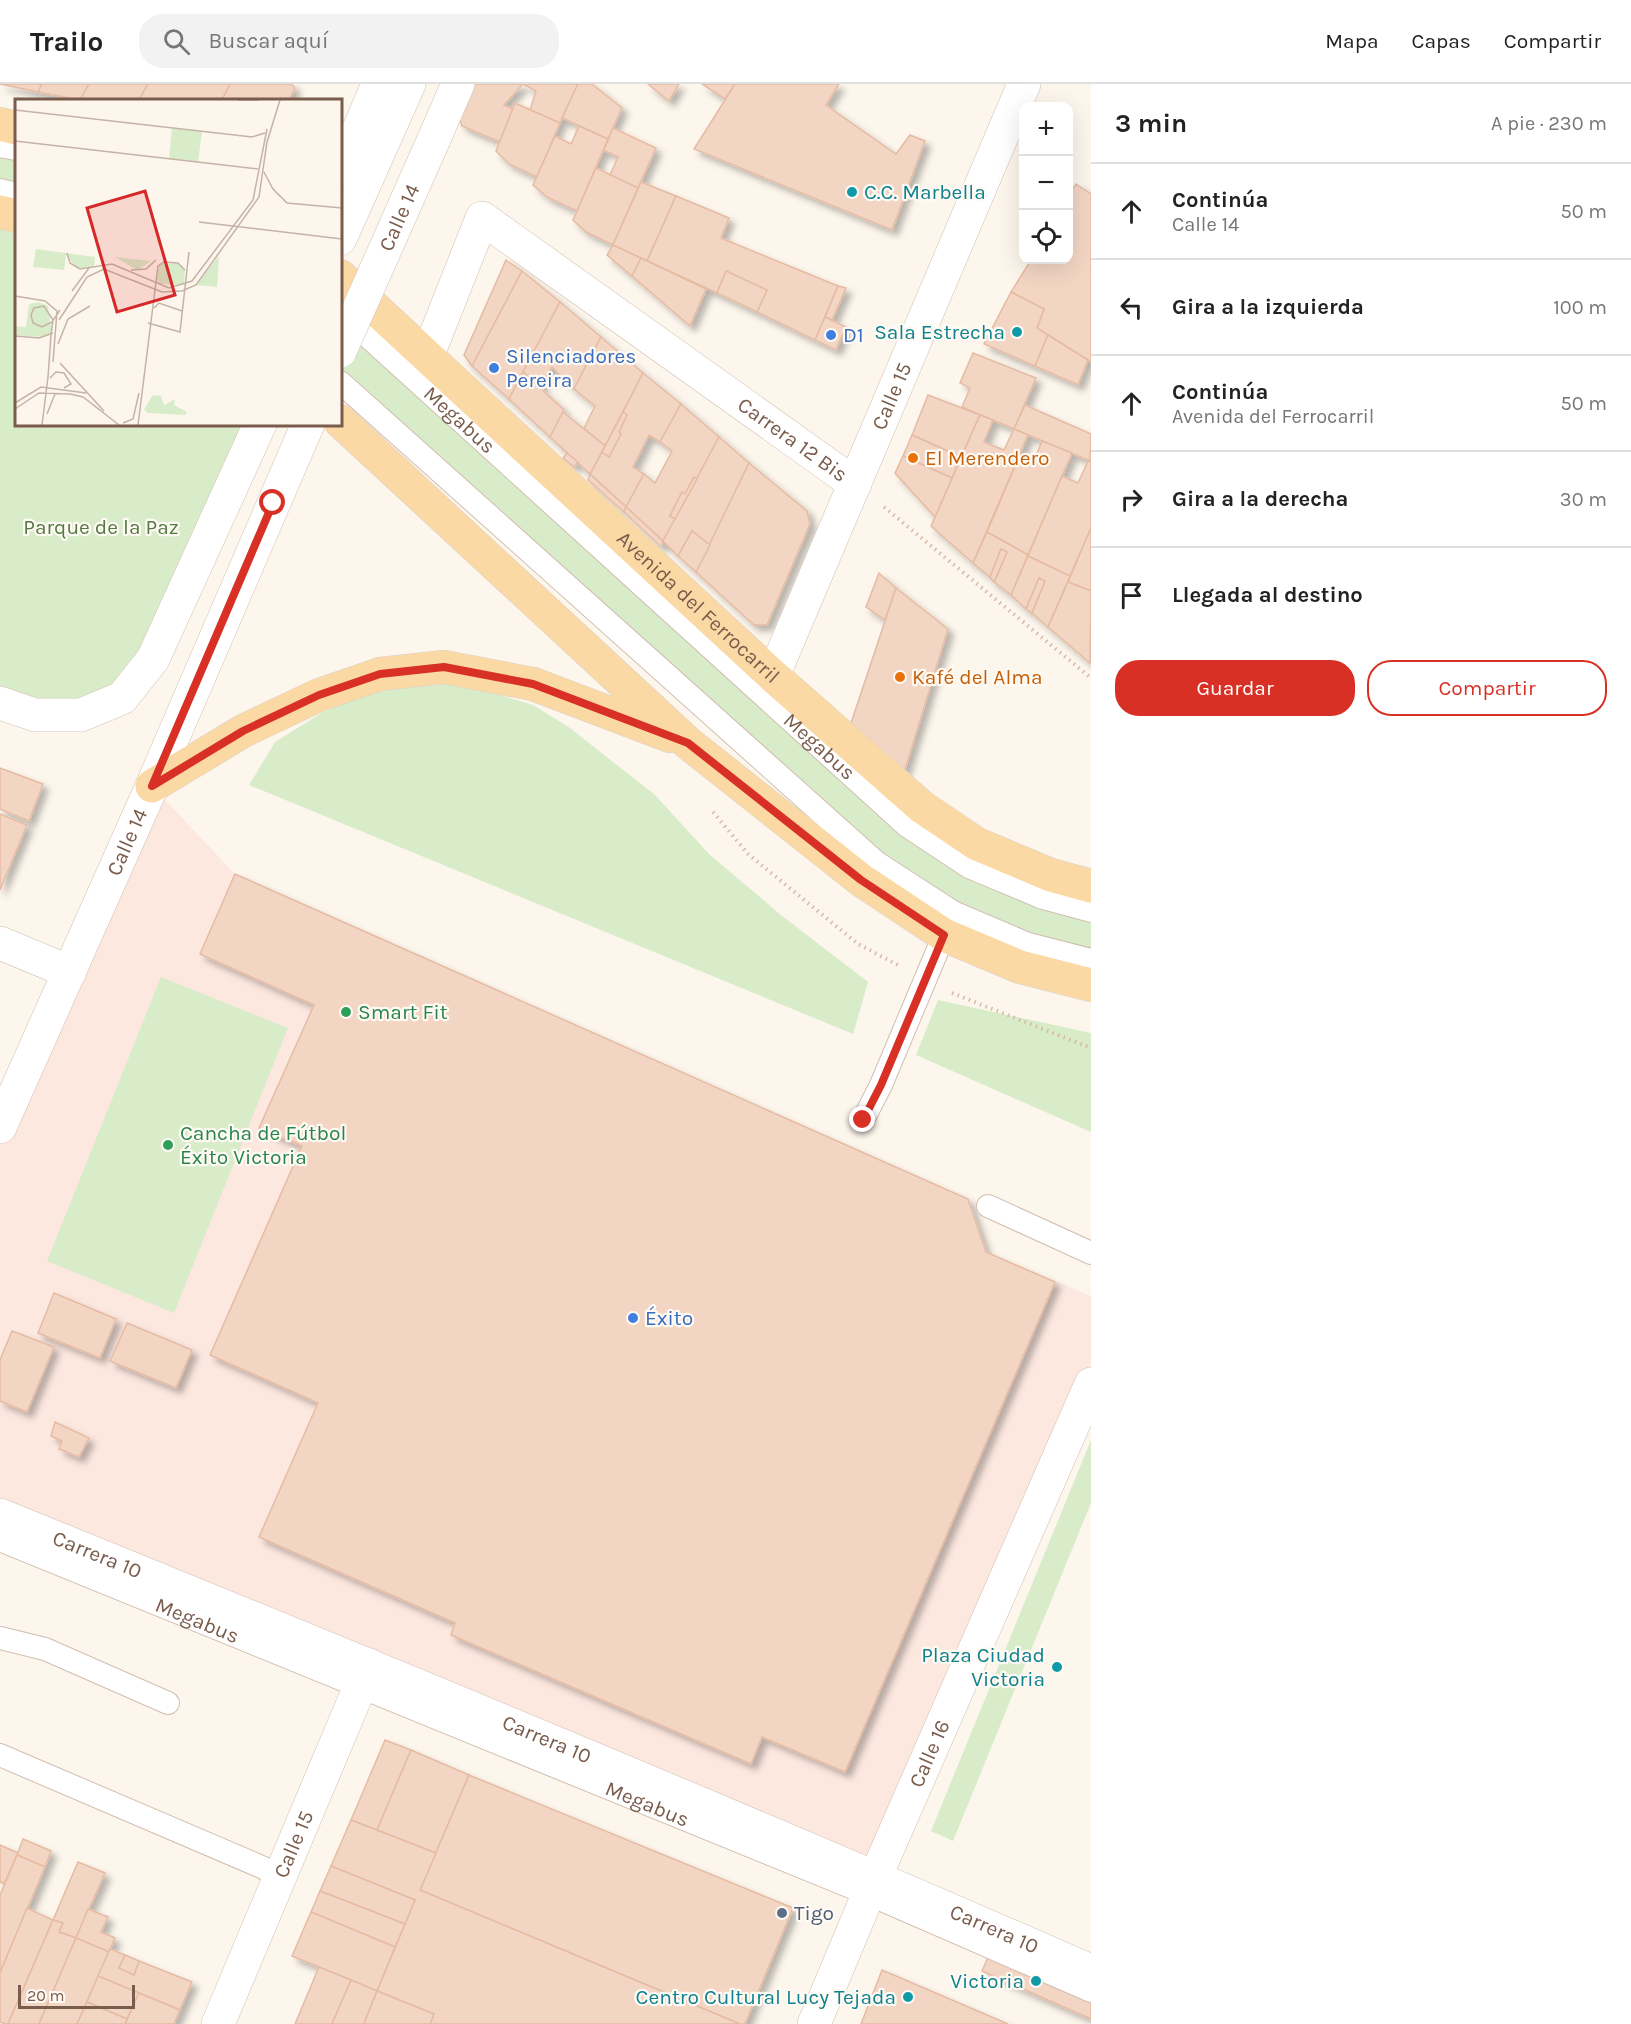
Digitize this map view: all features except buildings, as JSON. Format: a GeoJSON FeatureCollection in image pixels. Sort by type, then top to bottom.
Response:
{"type":"FeatureCollection","features":[{"type":"Feature","properties":{"kind":"main road"},"geometry":{"type":"LineString","coordinates":[[0,124],[15,128]]}},
{"type":"Feature","properties":{"kind":"main road"},"geometry":{"type":"LineString","coordinates":[[0,212],[15,216]]}},
{"type":"Feature","properties":{"kind":"main road","name":"Avenida del Ferrocarril"},"geometry":{"type":"LineString","coordinates":[[342,278],[773,676],[922,807],[978,844],[1051,875],[1091,886]]}},
{"type":"Feature","properties":{"kind":"main road"},"geometry":{"type":"LineString","coordinates":[[342,423],[688,743],[861,880],[944,935],[1020,967],[1091,985]]}},
{"type":"Feature","properties":{"kind":"main road"},"geometry":{"type":"LineString","coordinates":[[152,786],[243,731],[319,695],[380,674],[444,667],[533,684],[688,743]]}},
{"type":"Feature","properties":{"kind":"street"},"geometry":{"type":"LineString","coordinates":[[342,169],[378,84]]}},
{"type":"Feature","properties":{"kind":"street"},"geometry":{"type":"LineString","coordinates":[[342,234],[409,84]]}},
{"type":"Feature","properties":{"kind":"street","name":"Calle 14"},"geometry":{"type":"LineString","coordinates":[[342,346],[458,84]]}},
{"type":"Feature","properties":{"kind":"street","name":"Calle 15"},"geometry":{"type":"LineString","coordinates":[[773,676],[1024,84]]}},
{"type":"Feature","properties":{"kind":"street","name":"Carrera 12 Bis"},"geometry":{"type":"LineString","coordinates":[[427,357],[482,218],[855,484]]}},
{"type":"Feature","properties":{"kind":"street"},"geometry":{"type":"LineString","coordinates":[[0,702],[35,715],[81,715],[122,698],[153,659],[259,426]]}},
{"type":"Feature","properties":{"kind":"street","name":"Calle 14"},"geometry":{"type":"LineString","coordinates":[[0,1127],[152,786],[307,426]]}},
{"type":"Feature","properties":{"kind":"street"},"geometry":{"type":"LineString","coordinates":[[0,943],[70,972]]}},
{"type":"Feature","properties":{"kind":"street","name":"Calle 16"},"geometry":{"type":"LineString","coordinates":[[814,2024],[872,1885],[1091,1384]]}},
{"type":"Feature","properties":{"kind":"street","name":"Carrera 10"},"geometry":{"type":"LineString","coordinates":[[0,1515],[364,1676],[872,1885],[1091,1971]]}},
{"type":"Feature","properties":{"kind":"street","name":"Calle 15"},"geometry":{"type":"LineString","coordinates":[[218,2024],[364,1676]]}},
{"type":"Feature","properties":{"kind":"lane"},"geometry":{"type":"LineString","coordinates":[[0,146],[15,149]]}},
{"type":"Feature","properties":{"kind":"lane"},"geometry":{"type":"LineString","coordinates":[[0,190],[15,194]]}},
{"type":"Feature","properties":{"kind":"lane","name":"Megabus"},"geometry":{"type":"LineString","coordinates":[[342,313],[907,826],[969,867],[1043,898],[1091,911]]}},
{"type":"Feature","properties":{"kind":"lane"},"geometry":{"type":"LineString","coordinates":[[342,384],[876,862],[952,912],[1028,944],[1091,960]]}},
{"type":"Feature","properties":{"kind":"lane"},"geometry":{"type":"LineString","coordinates":[[863,1120],[881,1085],[944,935]]}},
{"type":"Feature","properties":{"kind":"lane"},"geometry":{"type":"LineString","coordinates":[[988,1206],[1091,1253]]}},
{"type":"Feature","properties":{"kind":"lane","name":"Megabus"},"geometry":{"type":"LineString","coordinates":[[0,1540],[364,1676]]}},
{"type":"Feature","properties":{"kind":"lane"},"geometry":{"type":"LineString","coordinates":[[0,1638],[45,1649],[168,1703]]}},
{"type":"Feature","properties":{"kind":"lane"},"geometry":{"type":"LineString","coordinates":[[0,1755],[264,1868],[280,1879]]}},
{"type":"Feature","properties":{"kind":"lane"},"geometry":{"type":"LineString","coordinates":[[872,1885],[1091,1991]]}},
{"type":"Feature","properties":{"kind":"path","name":"Carrera 12 Bis"},"geometry":{"type":"LineString","coordinates":[[855,484],[1091,678]]}},
{"type":"Feature","properties":{"kind":"shaded area","name":"Éxito"},"geometry":{"type":"Polygon","coordinates":[[[152,786],[235,874],[968,1199],[986,1252],[1091,1296],[1091,1384],[876,1877],[0,1515],[0,1127],[152,786]]]}},
{"type":"Feature","properties":{"kind":"green space"},"geometry":{"type":"Polygon","coordinates":[[[0,146],[15,149],[15,194],[0,190],[0,146]]]}},
{"type":"Feature","properties":{"kind":"green space","name":"Parque de la Paz"},"geometry":{"type":"Polygon","coordinates":[[[0,212],[15,216],[15,426],[258,426],[122,698],[0,703],[0,212]]]}},
{"type":"Feature","properties":{"kind":"green space"},"geometry":{"type":"Polygon","coordinates":[[[342,313],[907,826],[1091,911],[1091,960],[1028,943],[876,862],[342,383],[342,313]]]}},
{"type":"Feature","properties":{"kind":"green space"},"geometry":{"type":"Polygon","coordinates":[[[438,681],[470,686],[533,705],[570,728],[655,795],[709,854],[781,915],[868,982],[853,1034],[249,785],[275,742],[323,712],[360,697],[400,686],[438,681]]]}},
{"type":"Feature","properties":{"kind":"green space","name":"Cancha de Fútbol Éxito Victoria"},"geometry":{"type":"Polygon","coordinates":[[[161,977],[288,1028],[174,1313],[47,1261],[161,977]]]}},
{"type":"Feature","properties":{"kind":"green space"},"geometry":{"type":"Polygon","coordinates":[[[938,1000],[1091,1033],[1091,1132],[916,1055],[938,1000]]]}},
{"type":"Feature","properties":{"kind":"green space"},"geometry":{"type":"Polygon","coordinates":[[[1091,1440],[1091,1503],[953,1841],[931,1831],[1091,1440]]]}},
{"type":"Feature","properties":{"kind":"place","name":"C.C. Marbella"},"geometry":{"type":"Point","coordinates":[852,192]}},
{"type":"Feature","properties":{"kind":"place","name":"Sala Estrecha"},"geometry":{"type":"Point","coordinates":[1017,332]}},
{"type":"Feature","properties":{"kind":"place","name":"D1"},"geometry":{"type":"Point","coordinates":[831,335]}},
{"type":"Feature","properties":{"kind":"place","name":"Silenciadores Pereira"},"geometry":{"type":"Point","coordinates":[494,368]}},
{"type":"Feature","properties":{"kind":"place","name":"El Merendero"},"geometry":{"type":"Point","coordinates":[913,458]}},
{"type":"Feature","properties":{"kind":"place","name":"Kafé del Alma"},"geometry":{"type":"Point","coordinates":[900,677]}},
{"type":"Feature","properties":{"kind":"place","name":"Smart Fit"},"geometry":{"type":"Point","coordinates":[346,1012]}},
{"type":"Feature","properties":{"kind":"place","name":"Cancha de Fútbol Éxito Victoria"},"geometry":{"type":"Point","coordinates":[168,1145]}},
{"type":"Feature","properties":{"kind":"place","name":"Éxito"},"geometry":{"type":"Point","coordinates":[633,1318]}},
{"type":"Feature","properties":{"kind":"place","name":"Plaza Ciudad Victoria"},"geometry":{"type":"Point","coordinates":[1057,1667]}},
{"type":"Feature","properties":{"kind":"place","name":"Tigo"},"geometry":{"type":"Point","coordinates":[782,1913]}},
{"type":"Feature","properties":{"kind":"place","name":"Victoria"},"geometry":{"type":"Point","coordinates":[1036,1981]}},
{"type":"Feature","properties":{"kind":"place","name":"Centro Cultural Lucy Tejada"},"geometry":{"type":"Point","coordinates":[908,1997]}},
{"type":"Feature","properties":{"kind":"route"},"geometry":{"type":"LineString","coordinates":[[273,503],[152,786],[243,731],[319,695],[380,674],[444,667],[533,684],[688,743],[861,880],[944,935],[881,1085],[863,1120]]}}]}
